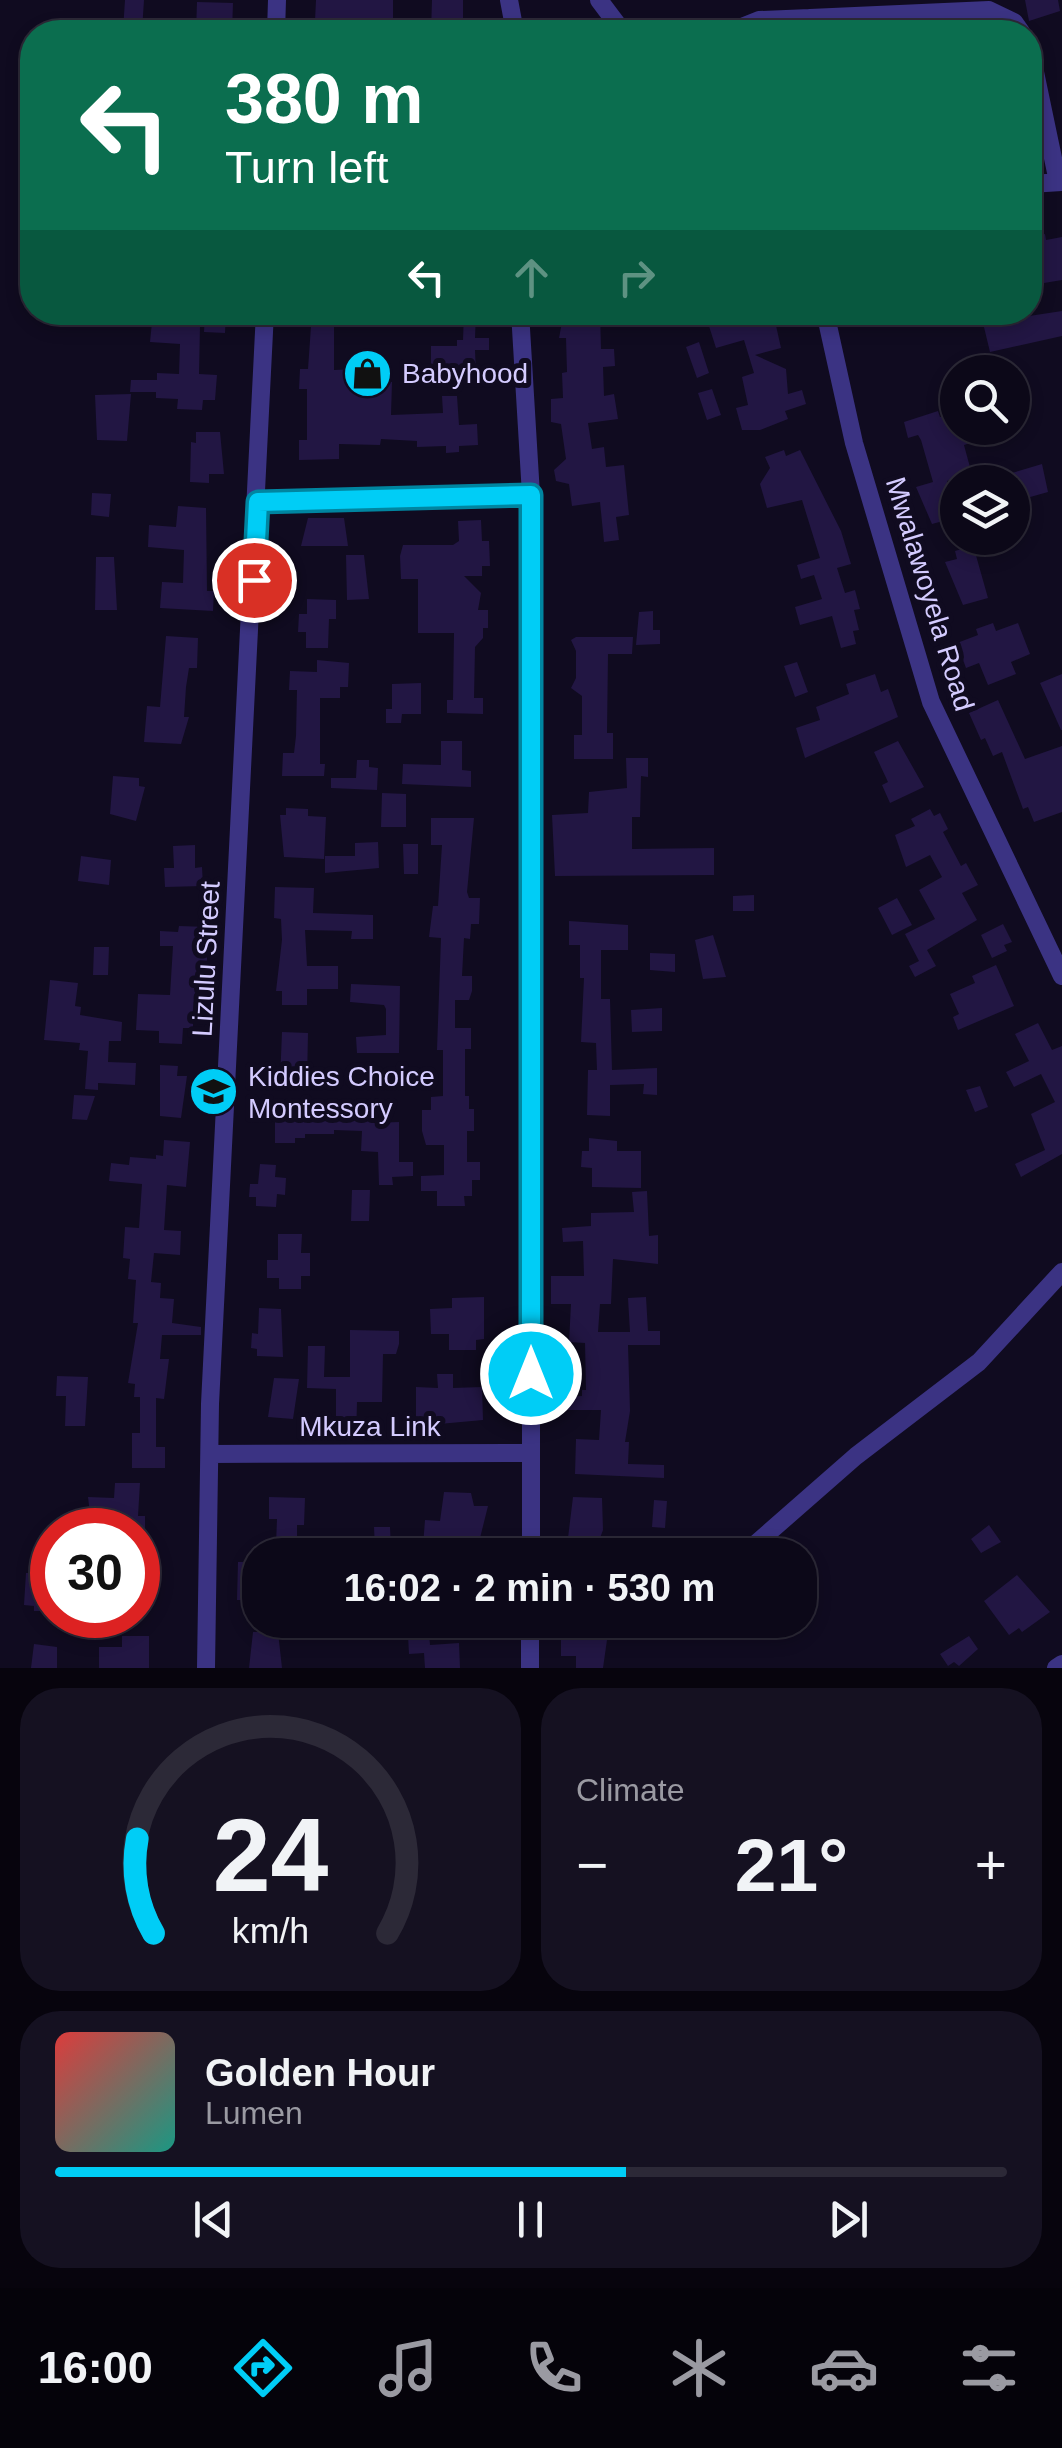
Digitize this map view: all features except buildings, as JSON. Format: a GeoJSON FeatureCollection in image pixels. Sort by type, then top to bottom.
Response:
{"type":"FeatureCollection","features":[{"type":"Feature","properties":{"kind":"street"},"geometry":{"type":"LineString","coordinates":[[867,20],[988,10],[1010,20]]}},
{"type":"Feature","properties":{"kind":"street"},"geometry":{"type":"LineString","coordinates":[[1042,102],[1060,182]]}},
{"type":"Feature","properties":{"kind":"street","name":"Lizulu Street"},"geometry":{"type":"LineString","coordinates":[[206,1668],[210,1454],[265,325]]}},
{"type":"Feature","properties":{"kind":"street"},"geometry":{"type":"LineString","coordinates":[[521,325],[531,495],[530,1538]]}},
{"type":"Feature","properties":{"kind":"street","name":"Mwalawoyela Road"},"geometry":{"type":"LineString","coordinates":[[828,325],[854,443],[931,702],[1062,976]]}},
{"type":"Feature","properties":{"kind":"street"},"geometry":{"type":"LineString","coordinates":[[258,502],[531,495]]}},
{"type":"Feature","properties":{"kind":"street"},"geometry":{"type":"LineString","coordinates":[[762,1538],[856,1456],[978,1362],[1062,1272]]}},
{"type":"Feature","properties":{"kind":"street","name":"Mkuza Link"},"geometry":{"type":"LineString","coordinates":[[210,1454],[531,1454]]}},
{"type":"Feature","properties":{"kind":"street"},"geometry":{"type":"LineString","coordinates":[[530,1638],[530,1668]]}},
{"type":"Feature","properties":{"kind":"place","name":"Babyhood"},"geometry":{"type":"Point","coordinates":[367,373]}},
{"type":"Feature","properties":{"kind":"place","name":"Kiddies Choice Montessory"},"geometry":{"type":"Point","coordinates":[213,1092]}},
{"type":"Feature","properties":{"kind":"route"},"geometry":{"type":"LineString","coordinates":[[254,580],[258,502],[531,495],[531,1374]]}}]}
